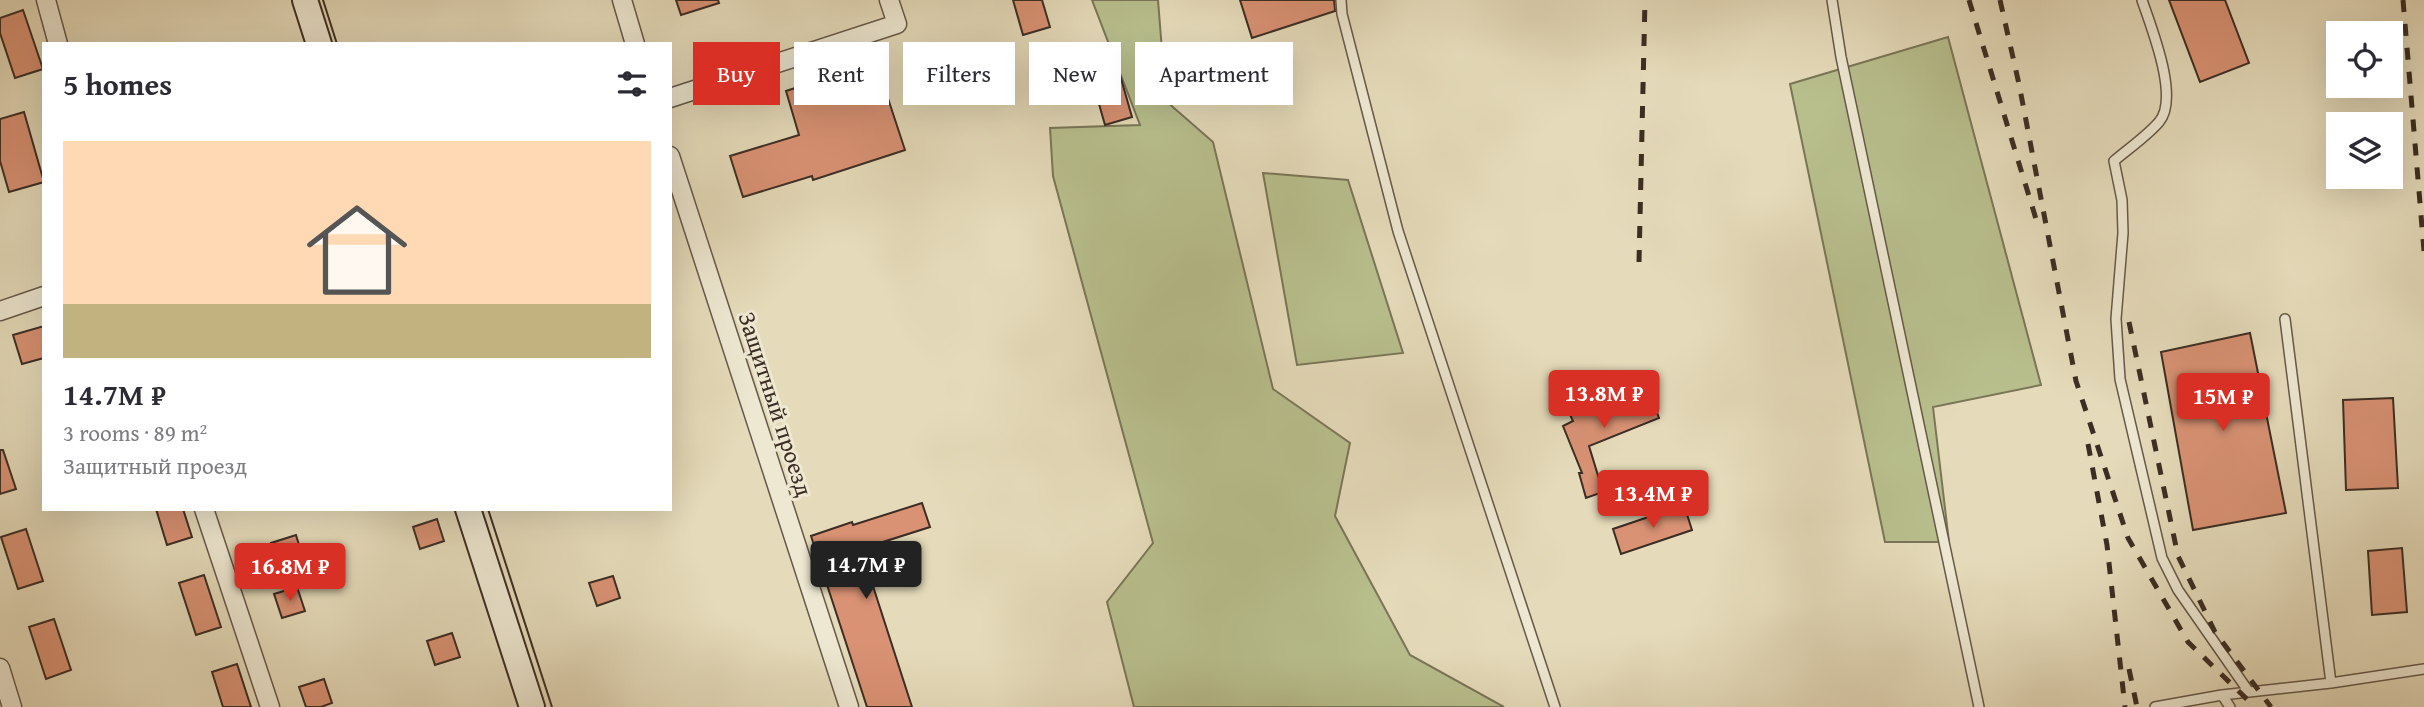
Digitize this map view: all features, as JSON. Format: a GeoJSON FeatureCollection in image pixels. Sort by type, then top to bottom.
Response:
{"type":"FeatureCollection","features":[{"type":"Feature","properties":{"kind":"main road"},"geometry":{"type":"LineString","coordinates":[[305,0],[318,42]]}},
{"type":"Feature","properties":{"kind":"main road"},"geometry":{"type":"LineString","coordinates":[[469,511],[532,707]]}},
{"type":"Feature","properties":{"kind":"street"},"geometry":{"type":"LineString","coordinates":[[46,0],[57,42]]}},
{"type":"Feature","properties":{"kind":"street"},"geometry":{"type":"LineString","coordinates":[[622,0],[634,42]]}},
{"type":"Feature","properties":{"kind":"street"},"geometry":{"type":"LineString","coordinates":[[672,97],[897,24],[889,0]]}},
{"type":"Feature","properties":{"kind":"street","name":"Защитный проезд"},"geometry":{"type":"LineString","coordinates":[[672,162],[849,707]]}},
{"type":"Feature","properties":{"kind":"street"},"geometry":{"type":"LineString","coordinates":[[0,311],[42,297]]}},
{"type":"Feature","properties":{"kind":"street"},"geometry":{"type":"LineString","coordinates":[[205,511],[270,707]]}},
{"type":"Feature","properties":{"kind":"street"},"geometry":{"type":"LineString","coordinates":[[0,668],[12,707]]}},
{"type":"Feature","properties":{"kind":"lane"},"geometry":{"type":"LineString","coordinates":[[1341,0],[1342,14],[1398,231],[1555,707]]}},
{"type":"Feature","properties":{"kind":"lane"},"geometry":{"type":"LineString","coordinates":[[1832,0],[1841,57],[1979,707]]}},
{"type":"Feature","properties":{"kind":"lane"},"geometry":{"type":"LineString","coordinates":[[2141,0],[2166,80],[2166,101],[2162,120],[2114,161],[2122,200],[2123,233],[2116,319],[2120,379],[2162,558],[2178,590],[2249,692]]}},
{"type":"Feature","properties":{"kind":"lane"},"geometry":{"type":"LineString","coordinates":[[2285,319],[2331,683]]}},
{"type":"Feature","properties":{"kind":"lane"},"geometry":{"type":"LineString","coordinates":[[2155,707],[2222,695],[2331,683],[2424,668]]}},
{"type":"Feature","properties":{"kind":"lane"},"geometry":{"type":"LineString","coordinates":[[2222,695],[2230,707]]}},
{"type":"Feature","properties":{"kind":"green space"},"geometry":{"type":"Polygon","coordinates":[[[1092,0],[1158,0],[1161,42],[1135,42],[1135,105],[1171,105],[1213,142],[1273,389],[1350,443],[1335,516],[1410,655],[1504,707],[1134,707],[1107,602],[1153,543],[1053,176],[1050,128],[1140,125],[1121,76],[1121,42],[1108,42],[1092,0]]]}},
{"type":"Feature","properties":{"kind":"green space"},"geometry":{"type":"Polygon","coordinates":[[[1948,37],[2041,385],[1933,407],[1949,542],[1885,542],[1790,84],[1948,37]]]}},
{"type":"Feature","properties":{"kind":"green space"},"geometry":{"type":"Polygon","coordinates":[[[1263,173],[1348,180],[1403,353],[1297,365],[1263,173]]]}},
{"type":"Feature","properties":{"kind":"building"},"geometry":{"type":"Polygon","coordinates":[[[676,0],[718,0],[719,3],[681,15],[676,0]]]}},
{"type":"Feature","properties":{"kind":"building"},"geometry":{"type":"Polygon","coordinates":[[[1013,0],[1042,0],[1050,27],[1023,35],[1013,0]]]}},
{"type":"Feature","properties":{"kind":"building"},"geometry":{"type":"Polygon","coordinates":[[[1240,0],[1334,0],[1335,11],[1252,38],[1240,0]]]}},
{"type":"Feature","properties":{"kind":"building"},"geometry":{"type":"Polygon","coordinates":[[[2169,0],[2225,0],[2249,63],[2200,82],[2169,0]]]}},
{"type":"Feature","properties":{"kind":"building"},"geometry":{"type":"Polygon","coordinates":[[[23,10],[42,69],[15,78],[0,33],[0,18],[23,10]]]}},
{"type":"Feature","properties":{"kind":"building"},"geometry":{"type":"Polygon","coordinates":[[[1121,78],[1132,117],[1105,125],[1099,105],[1121,105],[1121,78]]]}},
{"type":"Feature","properties":{"kind":"building"},"geometry":{"type":"Polygon","coordinates":[[[794,88],[794,105],[889,105],[889,101],[905,150],[813,180],[812,176],[743,197],[730,156],[799,135],[786,91],[794,88]]]}},
{"type":"Feature","properties":{"kind":"building"},"geometry":{"type":"Polygon","coordinates":[[[24,112],[42,183],[9,192],[0,161],[0,119],[24,112]]]}},
{"type":"Feature","properties":{"kind":"building"},"geometry":{"type":"Polygon","coordinates":[[[42,327],[42,359],[22,364],[13,335],[42,327]]]}},
{"type":"Feature","properties":{"kind":"building"},"geometry":{"type":"Polygon","coordinates":[[[2250,333],[2286,513],[2193,530],[2161,352],[2250,333]]]}},
{"type":"Feature","properties":{"kind":"building"},"geometry":{"type":"Polygon","coordinates":[[[1648,388],[1659,418],[1589,446],[1603,492],[1586,498],[1579,473],[1582,473],[1563,426],[1573,421],[1566,406],[1587,398],[1592,410],[1648,388]]]}},
{"type":"Feature","properties":{"kind":"building"},"geometry":{"type":"Polygon","coordinates":[[[2393,398],[2398,488],[2346,490],[2343,400],[2393,398]]]}},
{"type":"Feature","properties":{"kind":"building"},"geometry":{"type":"Polygon","coordinates":[[[0,450],[3,450],[16,489],[0,494],[0,450]]]}},
{"type":"Feature","properties":{"kind":"building"},"geometry":{"type":"Polygon","coordinates":[[[922,503],[930,527],[861,549],[912,707],[867,707],[811,536],[922,503]]]}},
{"type":"Feature","properties":{"kind":"building"},"geometry":{"type":"Polygon","coordinates":[[[1684,505],[1692,530],[1621,554],[1613,529],[1684,505]]]}},
{"type":"Feature","properties":{"kind":"building"},"geometry":{"type":"Polygon","coordinates":[[[157,511],[184,511],[192,537],[167,545],[157,511]]]}},
{"type":"Feature","properties":{"kind":"building"},"geometry":{"type":"Polygon","coordinates":[[[437,519],[444,541],[420,549],[413,527],[437,519]]]}},
{"type":"Feature","properties":{"kind":"building"},"geometry":{"type":"Polygon","coordinates":[[[26,529],[43,581],[18,589],[1,537],[26,529]]]}},
{"type":"Feature","properties":{"kind":"building"},"geometry":{"type":"Polygon","coordinates":[[[296,535],[303,558],[278,566],[271,543],[296,535]]]}},
{"type":"Feature","properties":{"kind":"building"},"geometry":{"type":"Polygon","coordinates":[[[2402,548],[2407,612],[2372,615],[2368,551],[2402,548]]]}},
{"type":"Feature","properties":{"kind":"building"},"geometry":{"type":"Polygon","coordinates":[[[204,575],[221,627],[196,635],[179,583],[204,575]]]}},
{"type":"Feature","properties":{"kind":"building"},"geometry":{"type":"Polygon","coordinates":[[[613,576],[620,598],[597,606],[589,583],[613,576]]]}},
{"type":"Feature","properties":{"kind":"building"},"geometry":{"type":"Polygon","coordinates":[[[297,587],[305,611],[282,618],[274,594],[297,587]]]}},
{"type":"Feature","properties":{"kind":"building"},"geometry":{"type":"Polygon","coordinates":[[[54,619],[71,670],[46,679],[29,627],[54,619]]]}},
{"type":"Feature","properties":{"kind":"building"},"geometry":{"type":"Polygon","coordinates":[[[452,633],[460,657],[435,665],[427,641],[452,633]]]}},
{"type":"Feature","properties":{"kind":"building"},"geometry":{"type":"Polygon","coordinates":[[[237,664],[251,707],[223,707],[212,672],[237,664]]]}},
{"type":"Feature","properties":{"kind":"building"},"geometry":{"type":"Polygon","coordinates":[[[324,679],[332,703],[321,707],[306,707],[299,687],[324,679]]]}},
{"type":"Feature","properties":{"kind":"tram line"},"geometry":{"type":"LineString","coordinates":[[323,0],[336,42]]}},
{"type":"Feature","properties":{"kind":"tram line"},"geometry":{"type":"LineString","coordinates":[[489,511],[552,707]]}},
{"type":"Feature","properties":{"kind":"railway"},"geometry":{"type":"LineString","coordinates":[[1639,262],[1645,0]]}},
{"type":"Feature","properties":{"kind":"railway"},"geometry":{"type":"LineString","coordinates":[[1969,0],[2036,219]]}},
{"type":"Feature","properties":{"kind":"railway"},"geometry":{"type":"LineString","coordinates":[[2000,0],[2019,84],[2076,381],[2128,538],[2188,642],[2255,707]]}},
{"type":"Feature","properties":{"kind":"railway"},"geometry":{"type":"LineString","coordinates":[[2403,0],[2424,251]]}},
{"type":"Feature","properties":{"kind":"railway"},"geometry":{"type":"LineString","coordinates":[[2129,322],[2178,556],[2215,632],[2271,707]]}},
{"type":"Feature","properties":{"kind":"railway"},"geometry":{"type":"LineString","coordinates":[[2088,444],[2107,545],[2125,707]]}},
{"type":"Feature","properties":{"kind":"railway"},"geometry":{"type":"LineString","coordinates":[[2129,669],[2137,707]]}}]}
